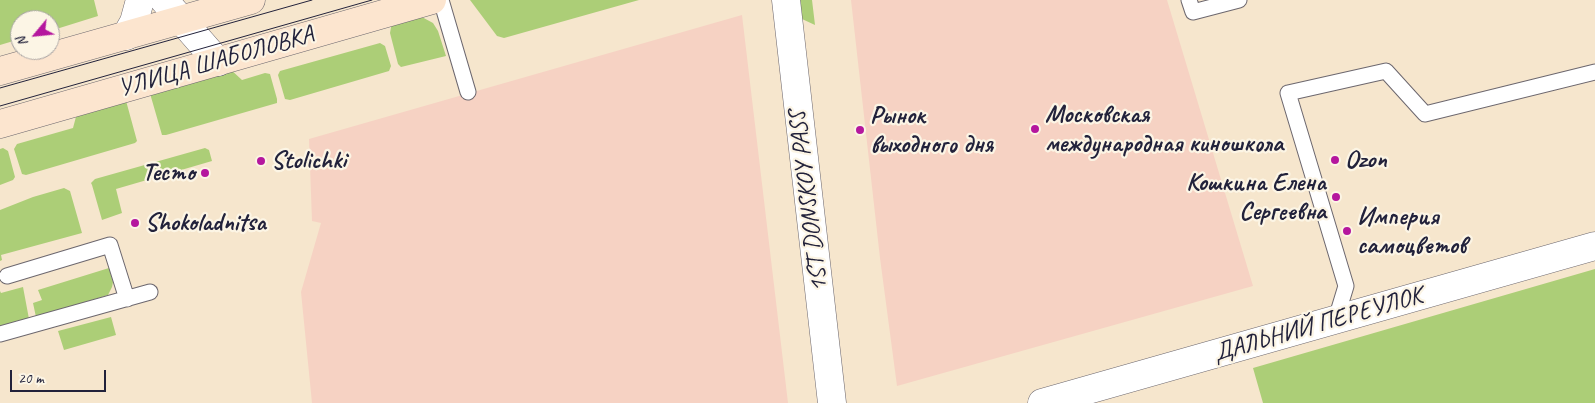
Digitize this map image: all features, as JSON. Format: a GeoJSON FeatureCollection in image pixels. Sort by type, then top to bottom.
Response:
{"type":"FeatureCollection","features":[{"type":"Feature","properties":{"kind":"main road","name":"УЛИЦА ШАБОЛОВКА"},"geometry":{"type":"LineString","coordinates":[[0,71],[126,36],[173,10],[251,0]]}},
{"type":"Feature","properties":{"kind":"main road","name":"УЛИЦА ШАБОЛОВКА"},"geometry":{"type":"LineString","coordinates":[[0,124],[432,0]]}},
{"type":"Feature","properties":{"kind":"street"},"geometry":{"type":"LineString","coordinates":[[126,36],[134,22],[140,0]]}},
{"type":"Feature","properties":{"kind":"street","name":"1ST DONSKOY PASS"},"geometry":{"type":"LineString","coordinates":[[786,0],[832,403]]}},
{"type":"Feature","properties":{"kind":"street"},"geometry":{"type":"LineString","coordinates":[[173,10],[218,62]]}},
{"type":"Feature","properties":{"kind":"street","name":"ДАЛЬНИЙ ПЕРЕУЛОК"},"geometry":{"type":"LineString","coordinates":[[1042,403],[1595,246]]}},
{"type":"Feature","properties":{"kind":"lane"},"geometry":{"type":"LineString","coordinates":[[441,0],[468,92]]}},
{"type":"Feature","properties":{"kind":"lane"},"geometry":{"type":"LineString","coordinates":[[1189,0],[1193,12],[1239,0]]}},
{"type":"Feature","properties":{"kind":"lane"},"geometry":{"type":"LineString","coordinates":[[1336,319],[1346,286],[1288,93],[1386,70],[1425,114],[1595,72]]}},
{"type":"Feature","properties":{"kind":"lane"},"geometry":{"type":"LineString","coordinates":[[7,276],[110,245],[127,299]]}},
{"type":"Feature","properties":{"kind":"lane"},"geometry":{"type":"LineString","coordinates":[[0,334],[150,292]]}},
{"type":"Feature","properties":{"kind":"shaded area","name":"Московская международная киношкола"},"geometry":{"type":"Polygon","coordinates":[[[851,0],[1167,0],[1253,286],[897,386],[880,258],[851,0]]]}},
{"type":"Feature","properties":{"kind":"shaded area"},"geometry":{"type":"Polygon","coordinates":[[[742,15],[788,403],[312,403],[301,292],[321,223],[312,221],[309,139],[742,15]]]}},
{"type":"Feature","properties":{"kind":"green space"},"geometry":{"type":"Polygon","coordinates":[[[0,0],[94,0],[98,16],[60,28],[60,10],[10,10],[10,42],[0,45],[0,0]]]}},
{"type":"Feature","properties":{"kind":"green space"},"geometry":{"type":"Polygon","coordinates":[[[470,0],[639,0],[504,38],[497,36],[470,0]]]}},
{"type":"Feature","properties":{"kind":"green space"},"geometry":{"type":"Polygon","coordinates":[[[800,0],[812,0],[815,25],[802,19],[800,0]]]}},
{"type":"Feature","properties":{"kind":"green space"},"geometry":{"type":"Polygon","coordinates":[[[420,16],[433,23],[438,31],[446,56],[401,67],[398,64],[390,33],[392,22],[420,16]]]}},
{"type":"Feature","properties":{"kind":"green space"},"geometry":{"type":"Polygon","coordinates":[[[380,43],[385,46],[391,66],[389,71],[290,100],[285,99],[278,75],[280,71],[380,43]]]}},
{"type":"Feature","properties":{"kind":"green space"},"geometry":{"type":"Polygon","coordinates":[[[229,68],[242,80],[265,73],[270,74],[277,103],[162,135],[149,90],[229,68]]]}},
{"type":"Feature","properties":{"kind":"green space"},"geometry":{"type":"Polygon","coordinates":[[[125,97],[137,141],[135,143],[26,175],[22,174],[14,149],[17,144],[73,128],[77,113],[125,97]]]}},
{"type":"Feature","properties":{"kind":"green space"},"geometry":{"type":"Polygon","coordinates":[[[3,148],[8,151],[15,177],[13,180],[0,185],[0,149],[3,148]]]}},
{"type":"Feature","properties":{"kind":"green space"},"geometry":{"type":"Polygon","coordinates":[[[205,148],[209,150],[212,161],[116,189],[122,213],[102,220],[91,183],[95,179],[205,148]]]}},
{"type":"Feature","properties":{"kind":"green space"},"geometry":{"type":"Polygon","coordinates":[[[64,188],[70,191],[82,233],[1,255],[2,260],[0,261],[0,210],[33,197],[64,188]]]}},
{"type":"Feature","properties":{"kind":"green space"},"geometry":{"type":"Polygon","coordinates":[[[109,268],[113,282],[108,295],[36,317],[33,303],[42,300],[38,290],[109,268]]]}},
{"type":"Feature","properties":{"kind":"green space"},"geometry":{"type":"Polygon","coordinates":[[[1595,269],[1595,403],[1263,403],[1253,368],[1595,269]]]}},
{"type":"Feature","properties":{"kind":"green space"},"geometry":{"type":"Polygon","coordinates":[[[23,287],[29,319],[0,326],[0,291],[1,293],[23,287]]]}},
{"type":"Feature","properties":{"kind":"green space"},"geometry":{"type":"Polygon","coordinates":[[[111,317],[116,335],[64,350],[58,331],[111,317]]]}},
{"type":"Feature","properties":{"kind":"tram line"},"geometry":{"type":"LineString","coordinates":[[0,88],[312,0]]}},
{"type":"Feature","properties":{"kind":"tram line"},"geometry":{"type":"LineString","coordinates":[[0,106],[372,0]]}},
{"type":"Feature","properties":{"kind":"place","name":"Московская международная киношкола"},"geometry":{"type":"Point","coordinates":[1035,129]}},
{"type":"Feature","properties":{"kind":"place","name":"Рынок выходного дня"},"geometry":{"type":"Point","coordinates":[860,130]}},
{"type":"Feature","properties":{"kind":"place","name":"Ozon"},"geometry":{"type":"Point","coordinates":[1335,160]}},
{"type":"Feature","properties":{"kind":"place","name":"Stolichki"},"geometry":{"type":"Point","coordinates":[261,161]}},
{"type":"Feature","properties":{"kind":"place","name":"Тесто"},"geometry":{"type":"Point","coordinates":[205,173]}},
{"type":"Feature","properties":{"kind":"place","name":"Кошкина Елена Сергеевна"},"geometry":{"type":"Point","coordinates":[1336,197]}},
{"type":"Feature","properties":{"kind":"place","name":"Shokoladnitsa"},"geometry":{"type":"Point","coordinates":[135,223]}},
{"type":"Feature","properties":{"kind":"place","name":"Империя самоцветов"},"geometry":{"type":"Point","coordinates":[1347,231]}}]}
